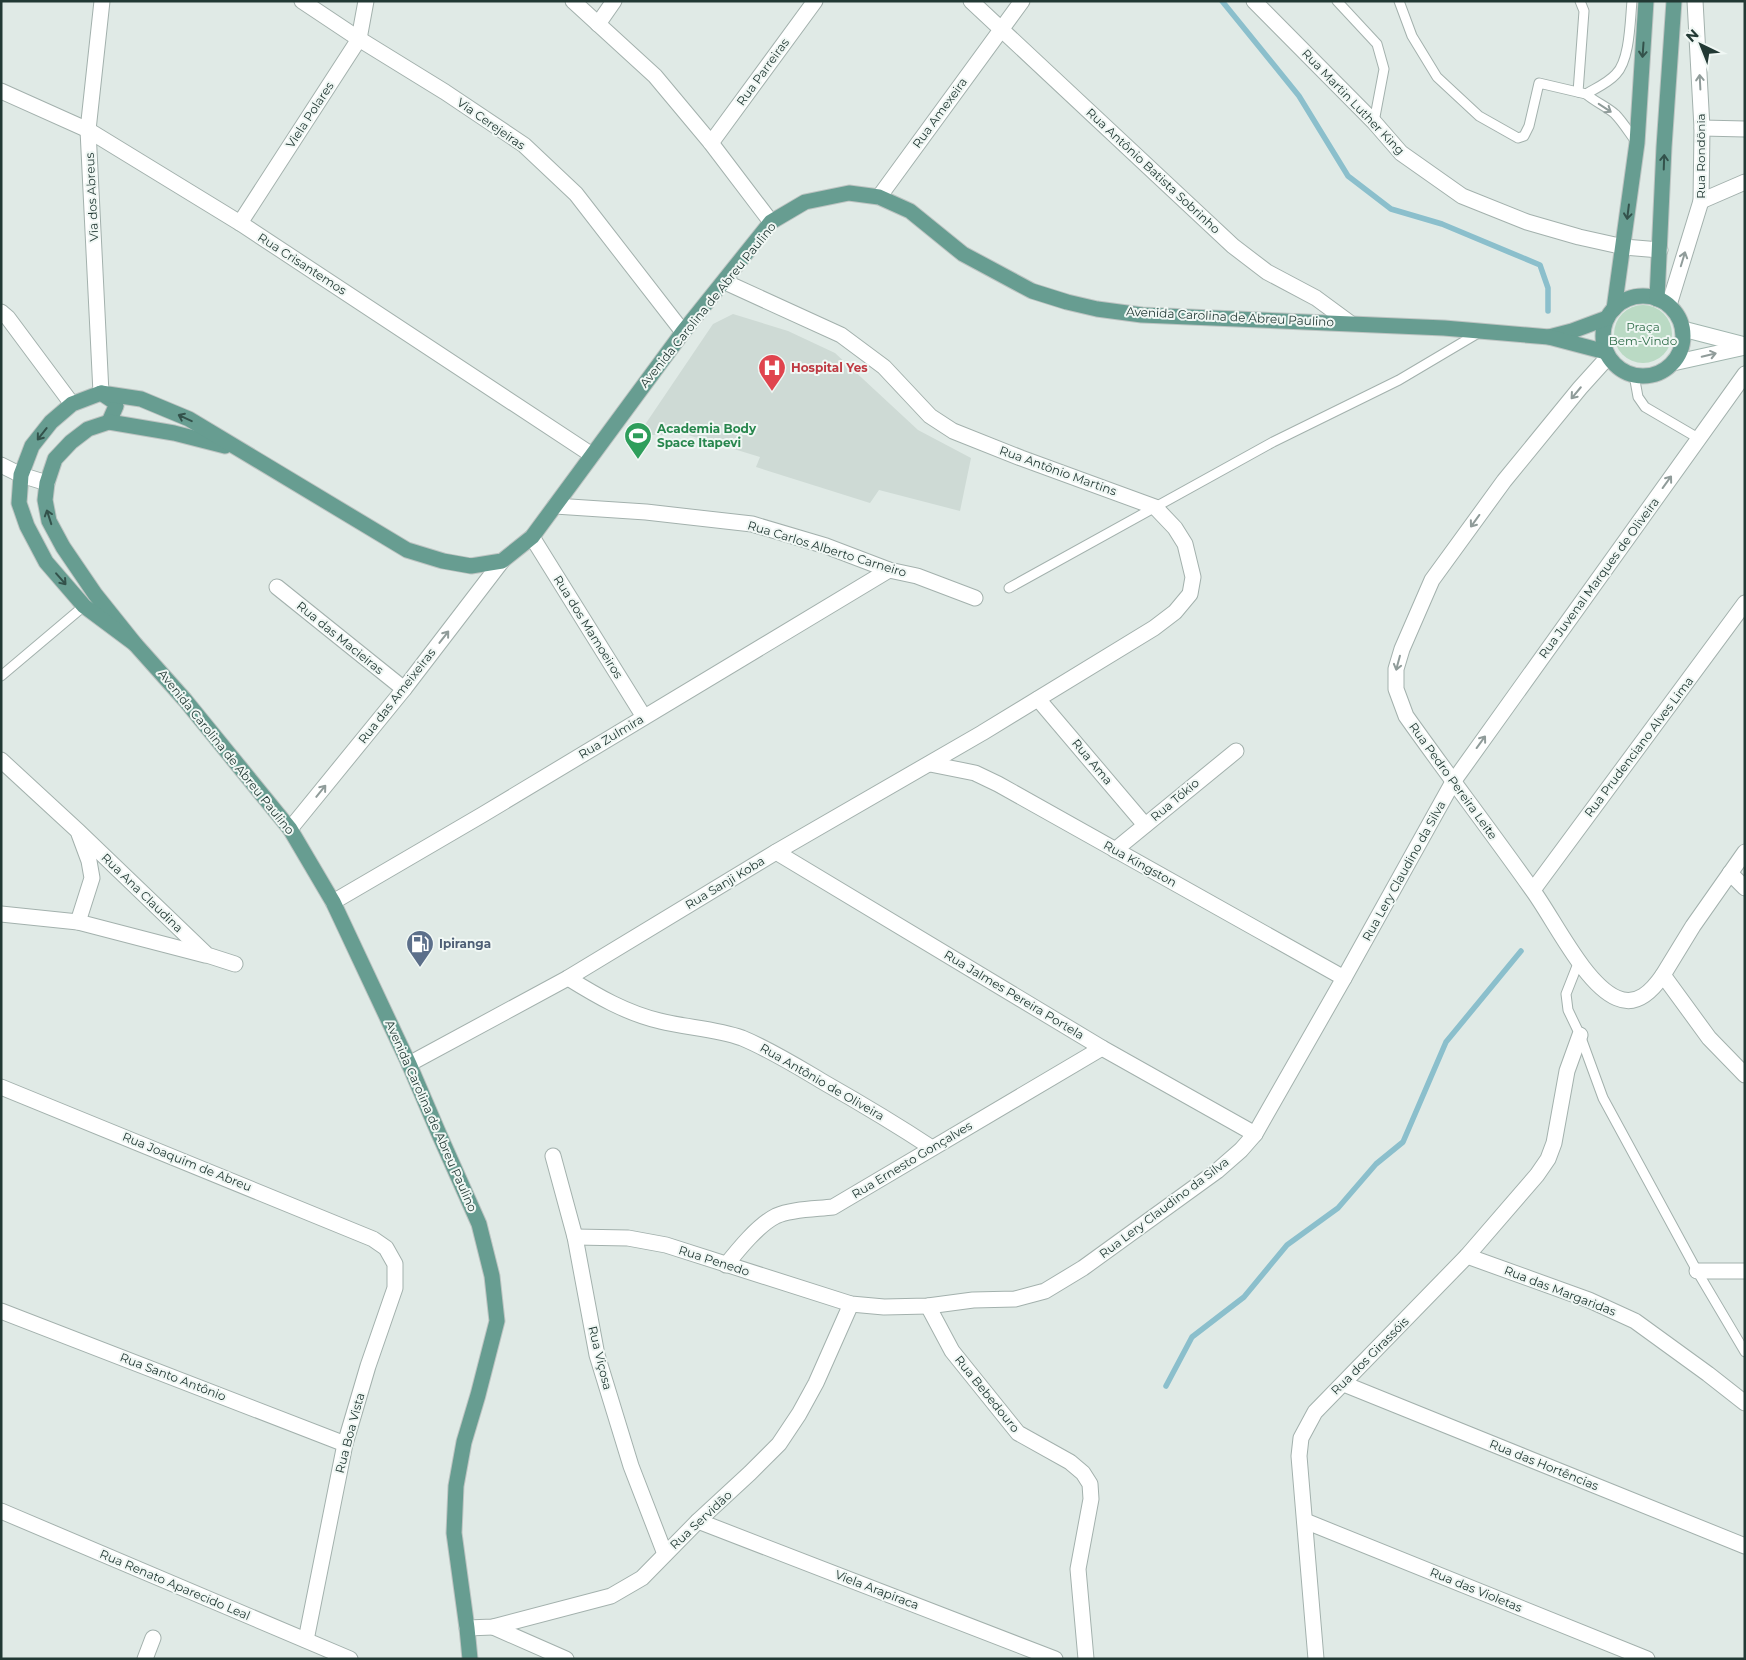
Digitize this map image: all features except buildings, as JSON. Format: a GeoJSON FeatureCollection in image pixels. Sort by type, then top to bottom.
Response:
{"type":"FeatureCollection","features":[{"type":"Feature","properties":{"kind":"main road"},"geometry":{"type":"LineString","coordinates":[[1610,313],[1630,298],[1639,296],[1663,302],[1678,316],[1683,328],[1681,347],[1673,363],[1665,370],[1655,374],[1644,376],[1624,372],[1615,366],[1607,354],[1603,335],[1610,313],[1624,246],[1637,143],[1646,1]]}},
{"type":"Feature","properties":{"kind":"main road"},"geometry":{"type":"LineString","coordinates":[[1663,302],[1660,250],[1664,147],[1674,1]]}},
{"type":"Feature","properties":{"kind":"main road","name":"Avenida Carolina de Abreu Paulino"},"geometry":{"type":"LineString","coordinates":[[135,644],[84,606],[46,562],[27,526],[19,503],[21,476],[32,446],[51,422],[72,404],[101,393],[141,399],[189,419],[407,550],[443,561],[471,566],[502,561],[532,537],[683,332],[725,282],[771,222],[805,202],[849,193],[879,197],[910,211],[963,254],[1032,291],[1067,302],[1142,315],[1444,328],[1549,338],[1607,354]]}},
{"type":"Feature","properties":{"kind":"main road","name":"Avenida Carolina de Abreu Paulino"},"geometry":{"type":"LineString","coordinates":[[1549,338],[1610,313]]}},
{"type":"Feature","properties":{"kind":"main road"},"geometry":{"type":"LineString","coordinates":[[101,393],[113,401],[116,406],[109,422]]}},
{"type":"Feature","properties":{"kind":"main road","name":"Avenida Carolina de Abreu Paulino"},"geometry":{"type":"LineString","coordinates":[[243,450],[174,433],[109,422],[88,429],[70,442],[55,459],[45,500],[49,521],[63,547],[95,594],[135,644],[180,694],[290,829],[332,902],[410,1064],[479,1224],[492,1276],[497,1321],[464,1442],[456,1486],[454,1533],[470,1659]]}},
{"type":"Feature","properties":{"kind":"street","name":"Via dos Abreus"},"geometry":{"type":"LineString","coordinates":[[101,393],[88,130],[102,1]]}},
{"type":"Feature","properties":{"kind":"street","name":"Via Cerejeiras"},"geometry":{"type":"LineString","coordinates":[[302,1],[524,145],[576,194],[683,332]]}},
{"type":"Feature","properties":{"kind":"street","name":"Viela Polares"},"geometry":{"type":"LineString","coordinates":[[240,223],[359,39],[366,1]]}},
{"type":"Feature","properties":{"kind":"street"},"geometry":{"type":"LineString","coordinates":[[573,1],[655,76],[711,143],[771,222]]}},
{"type":"Feature","properties":{"kind":"street"},"geometry":{"type":"LineString","coordinates":[[598,24],[614,1]]}},
{"type":"Feature","properties":{"kind":"street","name":"Rua Parreiras"},"geometry":{"type":"LineString","coordinates":[[711,143],[815,1]]}},
{"type":"Feature","properties":{"kind":"street","name":"Rua Antônio Batista Sobrinho"},"geometry":{"type":"LineString","coordinates":[[971,1],[1234,246],[1267,272],[1316,298],[1350,323]]}},
{"type":"Feature","properties":{"kind":"street","name":"Rua Amexeira"},"geometry":{"type":"LineString","coordinates":[[879,197],[1022,1]]}},
{"type":"Feature","properties":{"kind":"street","name":"Rua Martin Luther King"},"geometry":{"type":"LineString","coordinates":[[1254,1],[1374,122],[1401,153],[1462,196],[1527,222],[1579,237],[1624,246],[1660,250]]}},
{"type":"Feature","properties":{"kind":"street","name":"Rua Rondônia"},"geometry":{"type":"LineString","coordinates":[[1663,302],[1701,201],[1702,128],[1695,1]]}},
{"type":"Feature","properties":{"kind":"street","name":"Rua Crisantemos"},"geometry":{"type":"LineString","coordinates":[[1,91],[88,130],[240,223],[592,455]]}},
{"type":"Feature","properties":{"kind":"street"},"geometry":{"type":"LineString","coordinates":[[1702,128],[1745,129]]}},
{"type":"Feature","properties":{"kind":"street"},"geometry":{"type":"LineString","coordinates":[[1701,201],[1745,182]]}},
{"type":"Feature","properties":{"kind":"street","name":"Rua Antônio Martins"},"geometry":{"type":"LineString","coordinates":[[725,282],[841,335],[884,367],[930,416],[953,431],[1155,507],[1175,528],[1184,544],[1193,577],[1190,594],[1175,612],[1154,628],[1038,698]]}},
{"type":"Feature","properties":{"kind":"street"},"geometry":{"type":"LineString","coordinates":[[1,312],[8,318],[72,404]]}},
{"type":"Feature","properties":{"kind":"street"},"geometry":{"type":"LineString","coordinates":[[1683,328],[1745,346]]}},
{"type":"Feature","properties":{"kind":"street"},"geometry":{"type":"LineString","coordinates":[[1673,363],[1745,346]]}},
{"type":"Feature","properties":{"kind":"street","name":"Rua Pedro Pereira Leite"},"geometry":{"type":"LineString","coordinates":[[1607,354],[1504,481],[1432,580],[1402,649],[1396,669],[1396,689],[1406,716],[1533,890],[1579,961],[1603,989],[1616,998],[1626,1001],[1638,999],[1648,994],[1655,987],[1693,926],[1745,852]]}},
{"type":"Feature","properties":{"kind":"street","name":"Rua Juvenal Marques de Oliveira"},"geometry":{"type":"LineString","coordinates":[[1453,782],[1745,374]]}},
{"type":"Feature","properties":{"kind":"street"},"geometry":{"type":"LineString","coordinates":[[1,465],[21,476],[48,483]]}},
{"type":"Feature","properties":{"kind":"street","name":"Rua Carlos Alberto Carneiro"},"geometry":{"type":"LineString","coordinates":[[555,506],[646,512],[752,524],[826,546],[889,570],[916,576],[975,598]]}},
{"type":"Feature","properties":{"kind":"street","name":"Rua dos Mamoeiros"},"geometry":{"type":"LineString","coordinates":[[532,537],[644,717]]}},
{"type":"Feature","properties":{"kind":"street","name":"Rua das Ameixeiras"},"geometry":{"type":"LineString","coordinates":[[290,829],[404,689],[502,561]]}},
{"type":"Feature","properties":{"kind":"street","name":"Rua Zulmira"},"geometry":{"type":"LineString","coordinates":[[332,902],[482,815],[889,570]]}},
{"type":"Feature","properties":{"kind":"street","name":"Rua das Macieiras"},"geometry":{"type":"LineString","coordinates":[[277,587],[404,689]]}},
{"type":"Feature","properties":{"kind":"street","name":"Rua Prudenciano Alves Lima"},"geometry":{"type":"LineString","coordinates":[[1533,890],[1745,603]]}},
{"type":"Feature","properties":{"kind":"street","name":"Rua Sanji Koba"},"geometry":{"type":"LineString","coordinates":[[410,1064],[568,978],[776,852],[930,764],[1038,698]]}},
{"type":"Feature","properties":{"kind":"street","name":"Rua Ama"},"geometry":{"type":"LineString","coordinates":[[1038,698],[1145,825]]}},
{"type":"Feature","properties":{"kind":"street","name":"Rua Tókio"},"geometry":{"type":"LineString","coordinates":[[1115,850],[1236,750]]}},
{"type":"Feature","properties":{"kind":"street","name":"Rua Ana Claudina"},"geometry":{"type":"LineString","coordinates":[[1,760],[78,830],[206,955]]}},
{"type":"Feature","properties":{"kind":"street","name":"Rua Kingston"},"geometry":{"type":"LineString","coordinates":[[930,764],[975,773],[998,784],[1344,978]]}},
{"type":"Feature","properties":{"kind":"street","name":"Rua Lery Claudino da Silva"},"geometry":{"type":"LineString","coordinates":[[851,1304],[928,1306],[973,1300],[1015,1299],[1045,1291],[1106,1252],[1217,1171],[1241,1150],[1254,1134],[1344,978],[1453,782]]}},
{"type":"Feature","properties":{"kind":"street","name":"Rua Ana Claudina"},"geometry":{"type":"LineString","coordinates":[[78,830],[89,861],[92,878],[78,922]]}},
{"type":"Feature","properties":{"kind":"street","name":"Rua Jalmes Pereira Portela"},"geometry":{"type":"LineString","coordinates":[[776,852],[1102,1048],[1254,1134]]}},
{"type":"Feature","properties":{"kind":"street"},"geometry":{"type":"LineString","coordinates":[[1730,872],[1745,888]]}},
{"type":"Feature","properties":{"kind":"street","name":"Rua Ana Claudina"},"geometry":{"type":"LineString","coordinates":[[1,914],[78,922],[235,964]]}},
{"type":"Feature","properties":{"kind":"street"},"geometry":{"type":"LineString","coordinates":[[1663,976],[1709,1038],[1745,1075]]}},
{"type":"Feature","properties":{"kind":"street","name":"Rua Antônio de Oliveira"},"geometry":{"type":"LineString","coordinates":[[568,978],[627,1012],[661,1022],[711,1029],[740,1037],[767,1049],[871,1108],[932,1148]]}},
{"type":"Feature","properties":{"kind":"street","name":"Rua dos Girassóis"},"geometry":{"type":"LineString","coordinates":[[1316,1659],[1299,1456],[1301,1438],[1315,1412],[1467,1256],[1537,1175],[1548,1159],[1554,1143],[1567,1071],[1580,1034]]}},
{"type":"Feature","properties":{"kind":"street","name":"Rua Ernesto Gonçalves"},"geometry":{"type":"LineString","coordinates":[[726,1265],[750,1236],[776,1216],[802,1210],[833,1207],[1102,1048]]}},
{"type":"Feature","properties":{"kind":"street","name":"Rua Joaquim de Abreu"},"geometry":{"type":"LineString","coordinates":[[1,1087],[5,1087],[373,1239]]}},
{"type":"Feature","properties":{"kind":"street","name":"Rua Viçosa"},"geometry":{"type":"LineString","coordinates":[[553,1156],[575,1237],[597,1355],[631,1466],[665,1554]]}},
{"type":"Feature","properties":{"kind":"street","name":"Rua Penedo"},"geometry":{"type":"LineString","coordinates":[[575,1237],[628,1238],[666,1245],[851,1304]]}},
{"type":"Feature","properties":{"kind":"street","name":"Rua Boa Vista"},"geometry":{"type":"LineString","coordinates":[[306,1640],[344,1444],[395,1288],[395,1264],[386,1248],[373,1239]]}},
{"type":"Feature","properties":{"kind":"street","name":"Rua das Margaridas"},"geometry":{"type":"LineString","coordinates":[[1467,1256],[1589,1300],[1635,1321],[1745,1403]]}},
{"type":"Feature","properties":{"kind":"street"},"geometry":{"type":"LineString","coordinates":[[1697,1271],[1745,1271]]}},
{"type":"Feature","properties":{"kind":"street","name":"Rua Servidão"},"geometry":{"type":"LineString","coordinates":[[467,1628],[494,1627],[611,1596],[642,1578],[698,1521],[779,1444],[800,1414],[816,1383],[851,1304]]}},
{"type":"Feature","properties":{"kind":"street","name":"Rua Bebedouro"},"geometry":{"type":"LineString","coordinates":[[928,1306],[952,1351],[1018,1433],[1070,1462],[1083,1473],[1090,1484],[1091,1499],[1078,1570],[1086,1659]]}},
{"type":"Feature","properties":{"kind":"street","name":"Rua Santo Antônio"},"geometry":{"type":"LineString","coordinates":[[1,1311],[344,1444]]}},
{"type":"Feature","properties":{"kind":"street","name":"Rua das Hortências"},"geometry":{"type":"LineString","coordinates":[[1344,1384],[1745,1546]]}},
{"type":"Feature","properties":{"kind":"street","name":"Rua Renato Aparecido Leal"},"geometry":{"type":"LineString","coordinates":[[1,1511],[350,1659]]}},
{"type":"Feature","properties":{"kind":"street","name":"Viela Arapiraca"},"geometry":{"type":"LineString","coordinates":[[698,1521],[1055,1659]]}},
{"type":"Feature","properties":{"kind":"street","name":"Rua das Violetas"},"geometry":{"type":"LineString","coordinates":[[1305,1521],[1648,1659]]}},
{"type":"Feature","properties":{"kind":"street"},"geometry":{"type":"LineString","coordinates":[[494,1627],[566,1659]]}},
{"type":"Feature","properties":{"kind":"street"},"geometry":{"type":"LineString","coordinates":[[145,1659],[153,1638]]}},
{"type":"Feature","properties":{"kind":"lane"},"geometry":{"type":"LineString","coordinates":[[1337,1],[1376,44],[1380,52],[1384,69],[1374,122]]}},
{"type":"Feature","properties":{"kind":"lane"},"geometry":{"type":"LineString","coordinates":[[1399,1],[1412,36],[1436,77],[1479,116],[1518,138],[1524,136],[1529,126],[1539,83],[1582,93],[1616,115],[1637,143]]}},
{"type":"Feature","properties":{"kind":"lane"},"geometry":{"type":"LineString","coordinates":[[1580,1],[1584,12],[1582,93]]}},
{"type":"Feature","properties":{"kind":"lane"},"geometry":{"type":"LineString","coordinates":[[1582,93],[1616,75],[1623,65],[1630,29],[1632,1]]}},
{"type":"Feature","properties":{"kind":"lane"},"geometry":{"type":"LineString","coordinates":[[1009,588],[1273,442],[1399,380],[1480,332]]}},
{"type":"Feature","properties":{"kind":"lane"},"geometry":{"type":"LineString","coordinates":[[1634,375],[1638,396],[1646,407],[1698,438]]}},
{"type":"Feature","properties":{"kind":"lane"},"geometry":{"type":"LineString","coordinates":[[1,676],[84,606]]}},
{"type":"Feature","properties":{"kind":"lane"},"geometry":{"type":"LineString","coordinates":[[1579,961],[1566,994],[1568,1010],[1580,1034],[1603,1098],[1697,1271],[1745,1352]]}},
{"type":"Feature","properties":{"kind":"shaded area","name":"Hospital Yes"},"geometry":{"type":"Polygon","coordinates":[[[733,314],[788,331],[835,353],[918,430],[971,458],[960,511],[879,490],[870,503],[756,467],[760,457],[688,435],[638,435],[713,324],[733,314]]]}},
{"type":"Feature","properties":{"kind":"green space","name":"Praça Bem-Vindo"},"geometry":{"type":"Polygon","coordinates":[[[1643,305],[1654,307],[1664,313],[1670,323],[1672,334],[1670,345],[1664,355],[1654,361],[1643,363],[1632,361],[1622,355],[1616,345],[1614,334],[1616,323],[1622,313],[1632,307],[1643,305]]]}},
{"type":"Feature","properties":{"kind":"waterway"},"geometry":{"type":"LineString","coordinates":[[1222,1],[1299,96],[1348,176],[1391,209],[1442,224],[1540,265],[1548,288],[1548,311]]}},
{"type":"Feature","properties":{"kind":"waterway"},"geometry":{"type":"LineString","coordinates":[[1166,1386],[1192,1337],[1244,1297],[1287,1245],[1338,1208],[1376,1164],[1403,1142],[1446,1042],[1521,951]]}},
{"type":"Feature","properties":{"kind":"place","name":"Hospital Yes"},"geometry":{"type":"Point","coordinates":[772,392]}},
{"type":"Feature","properties":{"kind":"place","name":"Academia Body Space Itapevi"},"geometry":{"type":"Point","coordinates":[638,460]}},
{"type":"Feature","properties":{"kind":"place","name":"Ipiranga"},"geometry":{"type":"Point","coordinates":[420,968]}}]}
